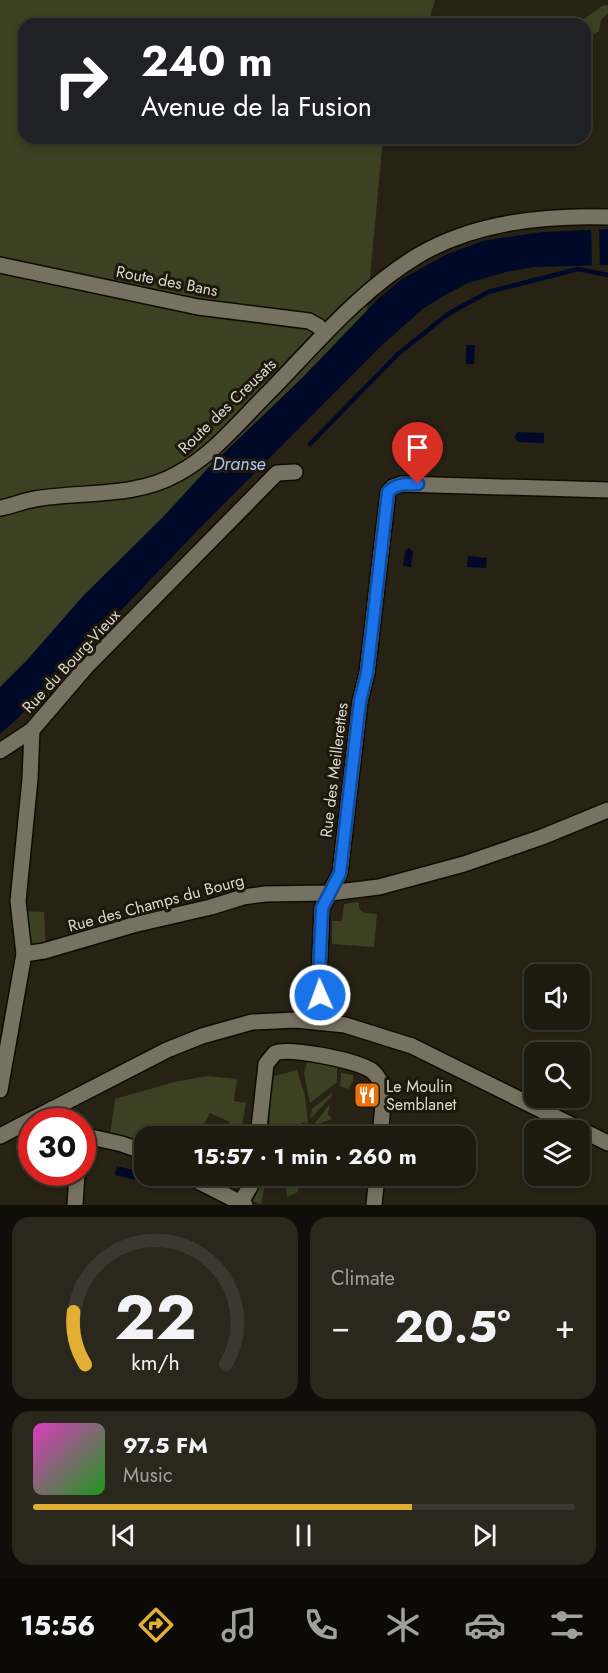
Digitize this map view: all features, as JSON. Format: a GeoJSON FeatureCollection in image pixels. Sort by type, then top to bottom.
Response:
{"type":"FeatureCollection","features":[{"type":"Feature","properties":{"kind":"street","name":"Route des Creusats"},"geometry":{"type":"LineString","coordinates":[[0,508],[34,499],[141,487],[172,477],[215,446],[343,315],[387,278],[417,256],[433,248],[475,232],[529,220],[575,216],[608,217]]}},
{"type":"Feature","properties":{"kind":"street","name":"Route des Bans"},"geometry":{"type":"LineString","coordinates":[[0,265],[198,307],[309,321],[325,333]]}},
{"type":"Feature","properties":{"kind":"street","name":"Rue du Bourg-Vieux"},"geometry":{"type":"LineString","coordinates":[[0,1090],[24,954],[18,900],[30,779],[32,730],[86,667],[277,473],[295,472]]}},
{"type":"Feature","properties":{"kind":"street","name":"Rue des Meillerettes"},"geometry":{"type":"LineString","coordinates":[[322,1021],[319,978],[322,908],[340,873],[388,492],[401,484],[608,490]]}},
{"type":"Feature","properties":{"kind":"street"},"geometry":{"type":"LineString","coordinates":[[0,751],[32,730]]}},
{"type":"Feature","properties":{"kind":"street","name":"Rue des Champs du Bourg"},"geometry":{"type":"LineString","coordinates":[[24,954],[56,948],[243,897],[330,893],[379,887],[464,864],[542,837],[608,810]]}},
{"type":"Feature","properties":{"kind":"street"},"geometry":{"type":"LineString","coordinates":[[69,1108],[167,1050],[210,1033],[264,1021],[322,1021],[345,1025],[412,1046],[608,1143]]}},
{"type":"Feature","properties":{"kind":"street"},"geometry":{"type":"LineString","coordinates":[[259,1126],[266,1064],[278,1051],[319,1055],[363,1066],[372,1071],[379,1079],[382,1090],[380,1126]]}},
{"type":"Feature","properties":{"kind":"street"},"geometry":{"type":"LineString","coordinates":[[0,1136],[18,1130]]}},
{"type":"Feature","properties":{"kind":"street"},"geometry":{"type":"LineString","coordinates":[[96,1138],[134,1148]]}},
{"type":"Feature","properties":{"kind":"street"},"geometry":{"type":"LineString","coordinates":[[75,1205],[76,1186]]}},
{"type":"Feature","properties":{"kind":"street"},"geometry":{"type":"LineString","coordinates":[[208,1186],[243,1204],[251,1186]]}},
{"type":"Feature","properties":{"kind":"street"},"geometry":{"type":"LineString","coordinates":[[374,1205],[376,1186]]}},
{"type":"Feature","properties":{"kind":"green space"},"geometry":{"type":"Polygon","coordinates":[[[0,0],[435,0],[430,18],[18,18],[18,144],[382,144],[364,341],[0,706],[0,0]]]}},
{"type":"Feature","properties":{"kind":"green space"},"geometry":{"type":"Polygon","coordinates":[[[608,5],[608,13],[601,20],[599,31],[591,35],[591,18],[585,18],[602,6],[608,5]]]}},
{"type":"Feature","properties":{"kind":"green space"},"geometry":{"type":"Polygon","coordinates":[[[359,902],[359,908],[364,913],[377,914],[374,947],[332,944],[332,921],[342,921],[344,904],[359,902]]]}},
{"type":"Feature","properties":{"kind":"green space"},"geometry":{"type":"Polygon","coordinates":[[[21,911],[44,912],[46,947],[38,948],[30,941],[21,911]]]}},
{"type":"Feature","properties":{"kind":"green space"},"geometry":{"type":"Polygon","coordinates":[[[308,1059],[337,1063],[337,1082],[310,1103],[304,1073],[308,1059]]]}},
{"type":"Feature","properties":{"kind":"green space"},"geometry":{"type":"Polygon","coordinates":[[[297,1070],[305,1096],[308,1123],[304,1122],[296,1126],[270,1126],[268,1099],[271,1077],[297,1070]]]}},
{"type":"Feature","properties":{"kind":"green space"},"geometry":{"type":"Polygon","coordinates":[[[341,1073],[353,1075],[353,1081],[348,1089],[340,1086],[341,1073]]]}},
{"type":"Feature","properties":{"kind":"green space"},"geometry":{"type":"Polygon","coordinates":[[[208,1076],[237,1079],[234,1101],[246,1103],[242,1126],[228,1126],[230,1122],[210,1113],[203,1126],[134,1126],[134,1143],[110,1135],[115,1099],[174,1082],[208,1076]]]}},
{"type":"Feature","properties":{"kind":"green space"},"geometry":{"type":"Polygon","coordinates":[[[332,1093],[331,1097],[310,1119],[312,1109],[332,1093]]]}},
{"type":"Feature","properties":{"kind":"green space"},"geometry":{"type":"Polygon","coordinates":[[[330,1104],[328,1114],[332,1119],[315,1123],[330,1104]]]}},
{"type":"Feature","properties":{"kind":"green space"},"geometry":{"type":"Polygon","coordinates":[[[221,1186],[232,1186],[231,1191],[221,1186]]]}},
{"type":"Feature","properties":{"kind":"green space"},"geometry":{"type":"Polygon","coordinates":[[[259,1186],[265,1186],[261,1204],[253,1201],[259,1186]]]}},
{"type":"Feature","properties":{"kind":"green space"},"geometry":{"type":"Polygon","coordinates":[[[286,1186],[299,1186],[298,1192],[287,1197],[286,1186]]]}},
{"type":"Feature","properties":{"kind":"water","name":"Dranse"},"geometry":{"type":"Polygon","coordinates":[[[608,229],[608,265],[534,267],[506,272],[468,283],[424,308],[381,346],[0,734],[0,687],[84,595],[379,298],[402,279],[447,254],[486,240],[543,232],[608,229]]]}},
{"type":"Feature","properties":{"kind":"water"},"geometry":{"type":"Polygon","coordinates":[[[466,345],[475,345],[474,364],[466,364],[466,345]]]}},
{"type":"Feature","properties":{"kind":"water"},"geometry":{"type":"Polygon","coordinates":[[[518,432],[544,433],[544,443],[518,442],[514,437],[518,432]]]}},
{"type":"Feature","properties":{"kind":"water"},"geometry":{"type":"Polygon","coordinates":[[[409,548],[413,552],[411,567],[403,566],[405,551],[409,548]]]}},
{"type":"Feature","properties":{"kind":"water"},"geometry":{"type":"Polygon","coordinates":[[[468,556],[487,558],[486,568],[467,567],[468,556]]]}},
{"type":"Feature","properties":{"kind":"water"},"geometry":{"type":"Polygon","coordinates":[[[117,1166],[134,1170],[134,1180],[115,1175],[117,1166]]]}},
{"type":"Feature","properties":{"kind":"pier"},"geometry":{"type":"Polygon","coordinates":[[[591,227],[599,227],[600,267],[592,267],[591,227]]]}},
{"type":"Feature","properties":{"kind":"waterway"},"geometry":{"type":"LineString","coordinates":[[310,444],[398,354],[448,314],[488,292],[578,269],[608,275]]}},
{"type":"Feature","properties":{"kind":"place","name":"Le Moulin Semblanet"},"geometry":{"type":"Point","coordinates":[367,1095]}},
{"type":"Feature","properties":{"kind":"route"},"geometry":{"type":"LineString","coordinates":[[320,995],[322,908],[340,873],[388,492],[401,484],[418,484]]}}]}
